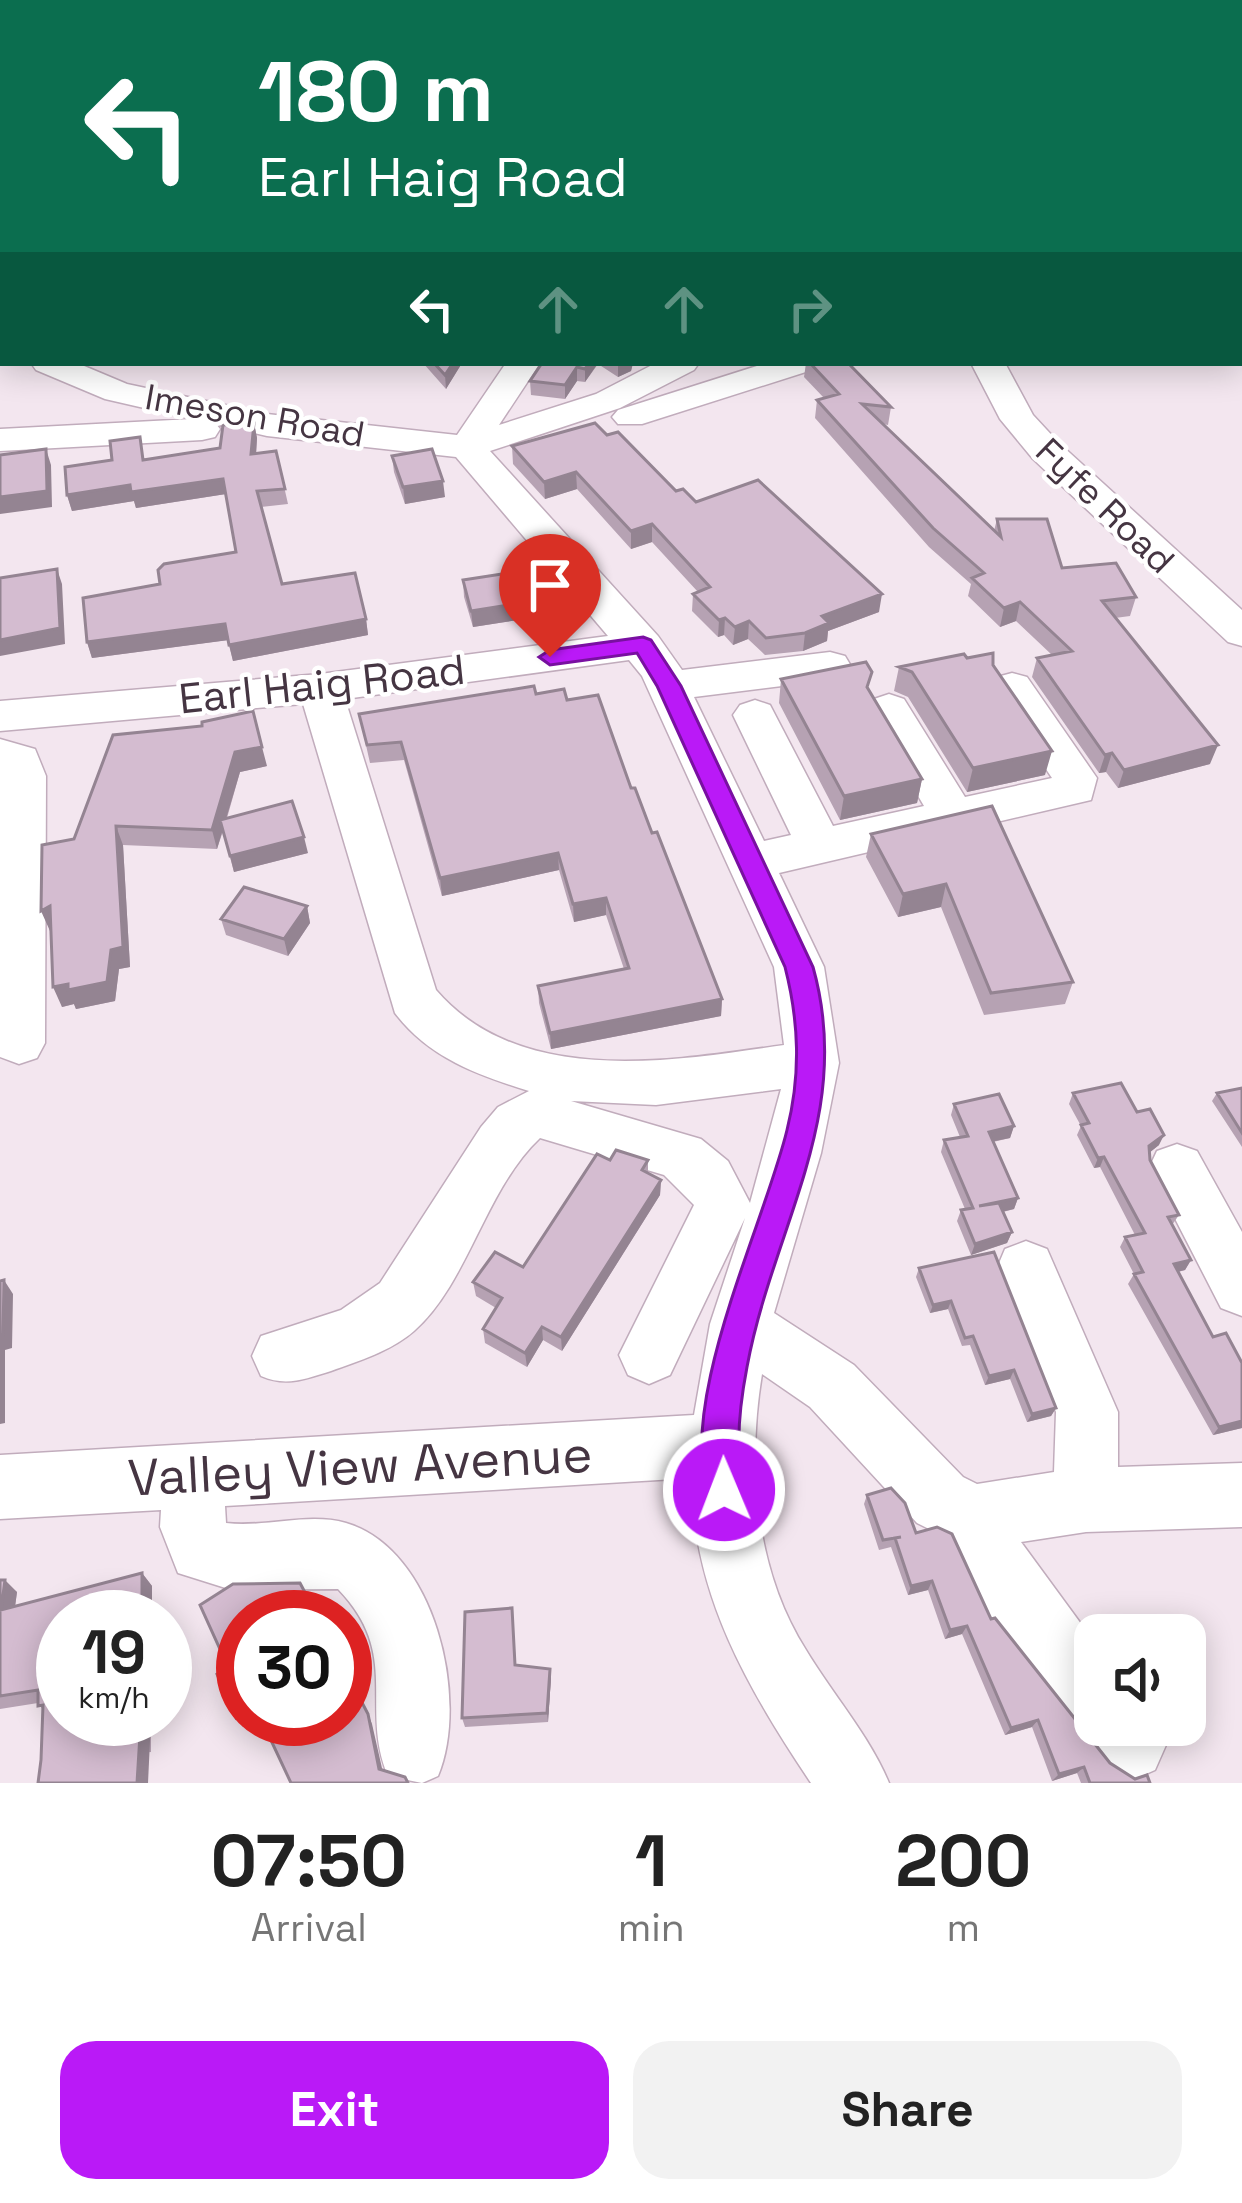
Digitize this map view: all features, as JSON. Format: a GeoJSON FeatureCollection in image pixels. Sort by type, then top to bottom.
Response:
{"type":"FeatureCollection","features":[{"type":"Feature","properties":{"kind":"street","name":"Imeson Road"},"geometry":{"type":"LineString","coordinates":[[55,366],[117,392],[267,425],[475,456]]}},
{"type":"Feature","properties":{"kind":"street"},"geometry":{"type":"LineString","coordinates":[[475,456],[521,366]]}},
{"type":"Feature","properties":{"kind":"street"},"geometry":{"type":"LineString","coordinates":[[475,456],[676,366]]}},
{"type":"Feature","properties":{"kind":"street"},"geometry":{"type":"LineString","coordinates":[[475,456],[790,366]]}},
{"type":"Feature","properties":{"kind":"street","name":"Fyfe Road"},"geometry":{"type":"LineString","coordinates":[[990,366],[1018,419],[1046,451],[1240,630]]}},
{"type":"Feature","properties":{"kind":"street"},"geometry":{"type":"LineString","coordinates":[[0,440],[267,425]]}},
{"type":"Feature","properties":{"kind":"street"},"geometry":{"type":"LineString","coordinates":[[475,456],[656,666],[799,967],[811,1012],[813,1063],[803,1129],[649,1355]]}},
{"type":"Feature","properties":{"kind":"street","name":"Earl Haig Road"},"geometry":{"type":"LineString","coordinates":[[0,716],[656,666],[830,666]]}},
{"type":"Feature","properties":{"kind":"street"},"geometry":{"type":"LineString","coordinates":[[750,862],[1070,792],[1077,786],[1012,686]]}},
{"type":"Feature","properties":{"kind":"street"},"geometry":{"type":"LineString","coordinates":[[320,688],[413,999],[428,1019],[472,1050],[536,1074],[600,1085],[648,1085],[813,1063]]}},
{"type":"Feature","properties":{"kind":"street"},"geometry":{"type":"LineString","coordinates":[[889,709],[954,818]]}},
{"type":"Feature","properties":{"kind":"street"},"geometry":{"type":"LineString","coordinates":[[755,716],[820,847]]}},
{"type":"Feature","properties":{"kind":"street"},"geometry":{"type":"LineString","coordinates":[[0,754],[20,760],[24,776],[19,1043]]}},
{"type":"Feature","properties":{"kind":"street"},"geometry":{"type":"LineString","coordinates":[[282,1356],[354,1334],[401,1303],[481,1174],[528,1113],[682,1156],[748,1211]]}},
{"type":"Feature","properties":{"kind":"street"},"geometry":{"type":"LineString","coordinates":[[1177,1168],[1242,1289]]}},
{"type":"Feature","properties":{"kind":"street"},"geometry":{"type":"LineString","coordinates":[[748,1211],[740,1324],[720,1445],[727,1535],[758,1634],[853,1783]]}},
{"type":"Feature","properties":{"kind":"street"},"geometry":{"type":"LineString","coordinates":[[1026,1268],[1083,1398],[1088,1429],[1086,1500]]}},
{"type":"Feature","properties":{"kind":"street"},"geometry":{"type":"LineString","coordinates":[[740,1324],[832,1386],[940,1501],[974,1517],[1086,1500],[1242,1495]]}},
{"type":"Feature","properties":{"kind":"street","name":"Valley View Avenue"},"geometry":{"type":"LineString","coordinates":[[0,1487],[720,1445]]}},
{"type":"Feature","properties":{"kind":"street"},"geometry":{"type":"LineString","coordinates":[[194,1476],[193,1527],[201,1550],[225,1559],[337,1552],[379,1583],[412,1667],[413,1750]]}},
{"type":"Feature","properties":{"kind":"street"},"geometry":{"type":"LineString","coordinates":[[974,1517],[1005,1582],[1074,1672]]}},
{"type":"Feature","properties":{"kind":"building"},"geometry":{"type":"Polygon","coordinates":[[[540,366],[587,366],[577,367],[565,385],[530,381],[540,366]]]}},
{"type":"Feature","properties":{"kind":"building"},"geometry":{"type":"Polygon","coordinates":[[[813,366],[851,366],[891,407],[862,404],[1001,537],[997,519],[1047,519],[1062,568],[1116,563],[1136,597],[1102,601],[1218,745],[1124,770],[1112,753],[1105,755],[1037,658],[1072,651],[1020,602],[1004,608],[972,578],[984,573],[933,528],[817,400],[839,394],[813,366]]]}},
{"type":"Feature","properties":{"kind":"building"},"geometry":{"type":"Polygon","coordinates":[[[254,423],[251,454],[276,451],[285,489],[257,491],[282,584],[355,573],[366,619],[229,645],[225,624],[87,642],[83,598],[160,584],[158,570],[164,564],[236,552],[223,479],[67,495],[65,467],[112,460],[110,441],[140,437],[143,460],[220,448],[223,425],[254,423]]]}},
{"type":"Feature","properties":{"kind":"building"},"geometry":{"type":"Polygon","coordinates":[[[595,423],[607,435],[618,432],[676,491],[683,489],[696,502],[758,480],[882,594],[822,616],[829,623],[805,633],[766,638],[749,621],[735,627],[725,618],[719,620],[693,594],[710,587],[652,524],[631,531],[576,472],[544,482],[512,446],[595,423]]]}},
{"type":"Feature","properties":{"kind":"building"},"geometry":{"type":"Polygon","coordinates":[[[46,449],[47,491],[0,497],[0,455],[46,449]]]}},
{"type":"Feature","properties":{"kind":"building"},"geometry":{"type":"Polygon","coordinates":[[[432,449],[443,481],[403,487],[392,456],[432,449]]]}},
{"type":"Feature","properties":{"kind":"building"},"geometry":{"type":"Polygon","coordinates":[[[553,566],[577,594],[471,611],[463,580],[553,566]]]}},
{"type":"Feature","properties":{"kind":"building"},"geometry":{"type":"Polygon","coordinates":[[[57,569],[60,628],[0,640],[0,578],[57,569]]]}},
{"type":"Feature","properties":{"kind":"building"},"geometry":{"type":"Polygon","coordinates":[[[993,653],[993,665],[1052,751],[973,768],[912,672],[899,667],[993,653]]]}},
{"type":"Feature","properties":{"kind":"building"},"geometry":{"type":"Polygon","coordinates":[[[866,662],[872,672],[867,687],[922,779],[844,796],[781,679],[866,662]]]}},
{"type":"Feature","properties":{"kind":"building"},"geometry":{"type":"Polygon","coordinates":[[[534,686],[536,694],[564,689],[567,700],[598,695],[631,788],[635,788],[652,833],[657,832],[722,999],[550,1033],[538,986],[629,968],[606,898],[573,904],[558,853],[440,878],[401,742],[367,745],[359,714],[534,686]]]}},
{"type":"Feature","properties":{"kind":"building"},"geometry":{"type":"Polygon","coordinates":[[[253,711],[262,747],[235,752],[212,830],[116,826],[123,947],[111,950],[107,982],[68,990],[68,984],[53,987],[50,906],[41,911],[42,845],[74,839],[113,735],[202,726],[202,722],[253,711]]]}},
{"type":"Feature","properties":{"kind":"building"},"geometry":{"type":"Polygon","coordinates":[[[292,801],[304,837],[230,856],[220,820],[292,801]]]}},
{"type":"Feature","properties":{"kind":"building"},"geometry":{"type":"Polygon","coordinates":[[[992,806],[1073,982],[991,993],[946,884],[903,894],[871,834],[992,806]]]}},
{"type":"Feature","properties":{"kind":"building"},"geometry":{"type":"Polygon","coordinates":[[[244,887],[307,906],[284,939],[221,919],[244,887]]]}},
{"type":"Feature","properties":{"kind":"building"},"geometry":{"type":"Polygon","coordinates":[[[1121,1083],[1137,1112],[1150,1109],[1164,1135],[1149,1146],[1150,1160],[1179,1215],[1168,1217],[1191,1260],[1174,1264],[1213,1337],[1226,1333],[1242,1363],[1242,1421],[1219,1427],[1134,1274],[1143,1272],[1125,1237],[1145,1233],[1081,1125],[1089,1123],[1073,1093],[1121,1083]]]}},
{"type":"Feature","properties":{"kind":"building"},"geometry":{"type":"Polygon","coordinates":[[[1242,1088],[1242,1133],[1217,1093],[1242,1088]]]}},
{"type":"Feature","properties":{"kind":"building"},"geometry":{"type":"Polygon","coordinates":[[[999,1094],[1014,1126],[989,1132],[1018,1198],[979,1206],[999,1203],[1012,1232],[975,1244],[961,1210],[973,1208],[944,1140],[968,1136],[954,1104],[999,1094]]]}},
{"type":"Feature","properties":{"kind":"building"},"geometry":{"type":"Polygon","coordinates":[[[616,1150],[648,1160],[642,1170],[661,1180],[561,1337],[542,1327],[525,1353],[483,1329],[502,1298],[473,1282],[495,1252],[523,1267],[597,1154],[610,1160],[616,1150]]]}},
{"type":"Feature","properties":{"kind":"building"},"geometry":{"type":"Polygon","coordinates":[[[994,1252],[1056,1408],[1032,1414],[1014,1370],[989,1376],[973,1336],[965,1338],[951,1301],[933,1305],[919,1268],[994,1252]]]}},
{"type":"Feature","properties":{"kind":"building"},"geometry":{"type":"Polygon","coordinates":[[[4,1280],[3,1335],[0,1335],[0,1281],[4,1280]]]}},
{"type":"Feature","properties":{"kind":"building"},"geometry":{"type":"Polygon","coordinates":[[[891,1488],[905,1503],[916,1533],[937,1527],[952,1534],[991,1619],[995,1618],[1074,1718],[1074,1746],[1097,1746],[1110,1763],[1135,1779],[1147,1775],[1150,1783],[1090,1783],[1084,1767],[1059,1774],[1038,1720],[1011,1728],[967,1626],[950,1630],[932,1581],[911,1586],[895,1538],[883,1540],[867,1495],[891,1488]]]}},
{"type":"Feature","properties":{"kind":"building"},"geometry":{"type":"Polygon","coordinates":[[[142,1573],[142,1590],[77,1590],[142,1573]]]}},
{"type":"Feature","properties":{"kind":"building"},"geometry":{"type":"Polygon","coordinates":[[[0,1580],[5,1580],[1,1610],[36,1601],[36,1690],[0,1696],[0,1580]]]}},
{"type":"Feature","properties":{"kind":"building"},"geometry":{"type":"Polygon","coordinates":[[[300,1583],[304,1590],[224,1590],[233,1584],[300,1583]]]}},
{"type":"Feature","properties":{"kind":"building"},"geometry":{"type":"Polygon","coordinates":[[[216,1595],[216,1640],[200,1605],[216,1595]]]}},
{"type":"Feature","properties":{"kind":"building"},"geometry":{"type":"Polygon","coordinates":[[[512,1608],[515,1665],[550,1669],[547,1713],[462,1718],[465,1612],[512,1608]]]}},
{"type":"Feature","properties":{"kind":"building"},"geometry":{"type":"Polygon","coordinates":[[[372,1734],[379,1769],[405,1777],[408,1783],[291,1783],[274,1746],[372,1746],[372,1734]]]}},
{"type":"Feature","properties":{"kind":"building"},"geometry":{"type":"Polygon","coordinates":[[[42,1746],[139,1746],[137,1783],[38,1783],[42,1746]]]}},
{"type":"Feature","properties":{"kind":"route"},"geometry":{"type":"LineString","coordinates":[[550,657],[643,645],[669,686],[799,967],[811,1012],[813,1063],[803,1129],[730,1365],[720,1445],[724,1490]]}}]}
